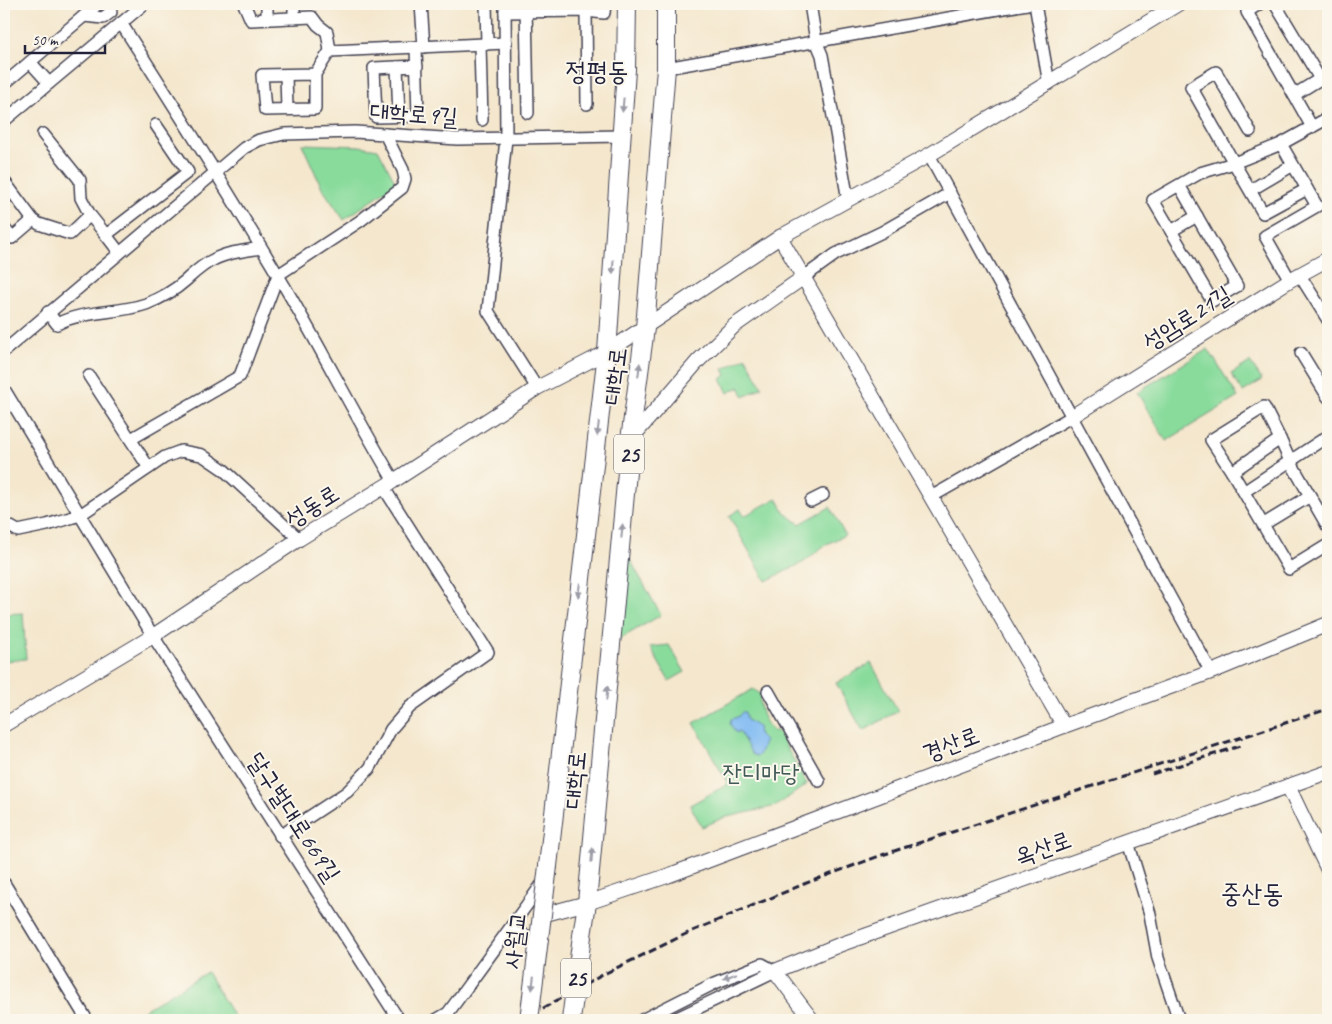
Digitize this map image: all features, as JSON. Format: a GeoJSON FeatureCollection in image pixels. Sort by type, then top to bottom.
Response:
{"type":"FeatureCollection","features":[{"type":"Feature","properties":{"kind":"main road","name":"대학로"},"geometry":{"type":"LineString","coordinates":[[547,872],[607,352],[626,70],[627,4]]}},
{"type":"Feature","properties":{"kind":"main road","name":"대학로"},"geometry":{"type":"LineString","coordinates":[[587,903],[630,440],[645,328],[666,68],[666,4]]}},
{"type":"Feature","properties":{"kind":"main road","name":"사월교"},"geometry":{"type":"LineString","coordinates":[[529,1020],[547,872]]}},
{"type":"Feature","properties":{"kind":"main road","name":"25"},"geometry":{"type":"LineString","coordinates":[[571,1020],[587,903]]}},
{"type":"Feature","properties":{"kind":"street"},"geometry":{"type":"LineString","coordinates":[[4,84],[98,4]]}},
{"type":"Feature","properties":{"kind":"street"},"geometry":{"type":"LineString","coordinates":[[4,121],[144,4]]}},
{"type":"Feature","properties":{"kind":"street"},"geometry":{"type":"LineString","coordinates":[[244,4],[251,20],[312,17],[327,32],[330,51],[315,74],[315,109],[265,110],[262,75],[315,74]]}},
{"type":"Feature","properties":{"kind":"street"},"geometry":{"type":"LineString","coordinates":[[267,4],[267,19]]}},
{"type":"Feature","properties":{"kind":"street"},"geometry":{"type":"LineString","coordinates":[[294,4],[294,18]]}},
{"type":"Feature","properties":{"kind":"street"},"geometry":{"type":"LineString","coordinates":[[417,66],[374,68],[376,117],[418,116],[417,66],[420,47],[421,4]]}},
{"type":"Feature","properties":{"kind":"street"},"geometry":{"type":"LineString","coordinates":[[482,120],[486,4]]}},
{"type":"Feature","properties":{"kind":"street"},"geometry":{"type":"LineString","coordinates":[[537,388],[488,311],[506,139],[505,8],[589,7],[604,13],[605,4]]}},
{"type":"Feature","properties":{"kind":"street"},"geometry":{"type":"LineString","coordinates":[[810,4],[816,41],[822,55],[848,200]]}},
{"type":"Feature","properties":{"kind":"street"},"geometry":{"type":"LineString","coordinates":[[666,68],[1027,4]]}},
{"type":"Feature","properties":{"kind":"street"},"geometry":{"type":"LineString","coordinates":[[1035,4],[1049,84]]}},
{"type":"Feature","properties":{"kind":"street","name":"성동로"},"geometry":{"type":"LineString","coordinates":[[4,725],[154,636],[300,539],[537,388],[607,352],[780,237],[929,155],[1049,84],[1178,4]]}},
{"type":"Feature","properties":{"kind":"street"},"geometry":{"type":"LineString","coordinates":[[1259,4],[1247,12],[1312,127]]}},
{"type":"Feature","properties":{"kind":"street"},"geometry":{"type":"LineString","coordinates":[[1275,4],[1320,79],[1294,95]]}},
{"type":"Feature","properties":{"kind":"street"},"geometry":{"type":"LineString","coordinates":[[587,104],[589,7]]}},
{"type":"Feature","properties":{"kind":"street"},"geometry":{"type":"LineString","coordinates":[[526,8],[528,113]]}},
{"type":"Feature","properties":{"kind":"street"},"geometry":{"type":"LineString","coordinates":[[84,16],[103,18],[111,12]]}},
{"type":"Feature","properties":{"kind":"street"},"geometry":{"type":"LineString","coordinates":[[121,23],[217,172],[278,276],[355,415],[389,484],[488,652],[410,707],[391,729],[370,768],[347,792],[280,836]]}},
{"type":"Feature","properties":{"kind":"street"},"geometry":{"type":"LineString","coordinates":[[330,51],[506,43]]}},
{"type":"Feature","properties":{"kind":"street"},"geometry":{"type":"LineString","coordinates":[[385,48],[392,67],[399,116]]}},
{"type":"Feature","properties":{"kind":"street"},"geometry":{"type":"LineString","coordinates":[[30,62],[49,83]]}},
{"type":"Feature","properties":{"kind":"street"},"geometry":{"type":"LineString","coordinates":[[1250,131],[1216,72],[1192,87],[1263,213],[1307,189]]}},
{"type":"Feature","properties":{"kind":"street"},"geometry":{"type":"LineString","coordinates":[[286,75],[287,109]]}},
{"type":"Feature","properties":{"kind":"street"},"geometry":{"type":"LineString","coordinates":[[1179,185],[1237,286],[1212,301],[1153,200],[1179,185],[1200,173],[1234,163],[1281,144],[1328,118]]}},
{"type":"Feature","properties":{"kind":"street"},"geometry":{"type":"LineString","coordinates":[[106,235],[188,172],[156,125]]}},
{"type":"Feature","properties":{"kind":"street","name":"대학로9길"},"geometry":{"type":"LineString","coordinates":[[4,350],[244,148],[259,140],[280,135],[355,132],[458,139],[621,136]]}},
{"type":"Feature","properties":{"kind":"street"},"geometry":{"type":"LineString","coordinates":[[43,134],[80,180],[81,198],[90,215],[119,252]]}},
{"type":"Feature","properties":{"kind":"street"},"geometry":{"type":"LineString","coordinates":[[131,439],[240,376],[278,276],[360,221],[402,188],[405,178],[403,170],[385,134]]}},
{"type":"Feature","properties":{"kind":"street"},"geometry":{"type":"LineString","coordinates":[[1281,144],[1317,206],[1265,236],[1328,320]]}},
{"type":"Feature","properties":{"kind":"street"},"geometry":{"type":"LineString","coordinates":[[929,155],[1211,672]]}},
{"type":"Feature","properties":{"kind":"street"},"geometry":{"type":"LineString","coordinates":[[1250,190],[1293,165]]}},
{"type":"Feature","properties":{"kind":"street"},"geometry":{"type":"LineString","coordinates":[[4,181],[32,220],[39,224],[70,234],[90,215]]}},
{"type":"Feature","properties":{"kind":"street"},"geometry":{"type":"LineString","coordinates":[[630,440],[662,411],[698,362],[720,346],[734,326],[836,254],[882,232],[950,193]]}},
{"type":"Feature","properties":{"kind":"street"},"geometry":{"type":"LineString","coordinates":[[1171,231],[1196,216]]}},
{"type":"Feature","properties":{"kind":"street"},"geometry":{"type":"LineString","coordinates":[[4,228],[12,238],[32,220]]}},
{"type":"Feature","properties":{"kind":"street"},"geometry":{"type":"LineString","coordinates":[[780,237],[1064,726]]}},
{"type":"Feature","properties":{"kind":"street"},"geometry":{"type":"LineString","coordinates":[[48,312],[57,324],[66,319],[123,310],[147,304],[184,282],[213,259],[261,248]]}},
{"type":"Feature","properties":{"kind":"street","name":"성암로21길"},"geometry":{"type":"LineString","coordinates":[[1071,417],[1294,277],[1328,258]]}},
{"type":"Feature","properties":{"kind":"street"},"geometry":{"type":"LineString","coordinates":[[1301,353],[1328,397]]}},
{"type":"Feature","properties":{"kind":"street"},"geometry":{"type":"LineString","coordinates":[[89,376],[149,468]]}},
{"type":"Feature","properties":{"kind":"street","name":"달구벌대로669길"},"geometry":{"type":"LineString","coordinates":[[4,388],[154,636],[399,1020]]}},
{"type":"Feature","properties":{"kind":"street"},"geometry":{"type":"LineString","coordinates":[[1328,527],[1290,461],[1264,407],[1210,440],[1245,491],[1289,569],[1328,545]]}},
{"type":"Feature","properties":{"kind":"street"},"geometry":{"type":"LineString","coordinates":[[931,497],[1071,417]]}},
{"type":"Feature","properties":{"kind":"street"},"geometry":{"type":"LineString","coordinates":[[1245,491],[1328,436]]}},
{"type":"Feature","properties":{"kind":"street"},"geometry":{"type":"LineString","coordinates":[[1232,472],[1280,439]]}},
{"type":"Feature","properties":{"kind":"street"},"geometry":{"type":"LineString","coordinates":[[4,523],[18,531],[80,515],[165,456],[182,451],[202,455],[224,470],[300,539]]}},
{"type":"Feature","properties":{"kind":"street"},"geometry":{"type":"LineString","coordinates":[[811,501],[823,495]]}},
{"type":"Feature","properties":{"kind":"street"},"geometry":{"type":"LineString","coordinates":[[1264,524],[1310,496]]}},
{"type":"Feature","properties":{"kind":"street","name":"경산로"},"geometry":{"type":"LineString","coordinates":[[542,915],[587,903],[667,876],[1211,672],[1328,624]]}},
{"type":"Feature","properties":{"kind":"street"},"geometry":{"type":"LineString","coordinates":[[768,691],[819,781]]}},
{"type":"Feature","properties":{"kind":"street","name":"옥산로"},"geometry":{"type":"LineString","coordinates":[[775,970],[839,945],[1328,772]]}},
{"type":"Feature","properties":{"kind":"street"},"geometry":{"type":"LineString","coordinates":[[1288,786],[1328,870]]}},
{"type":"Feature","properties":{"kind":"street"},"geometry":{"type":"LineString","coordinates":[[1128,842],[1150,914],[1158,958],[1179,1020]]}},
{"type":"Feature","properties":{"kind":"street"},"geometry":{"type":"LineString","coordinates":[[436,1020],[448,1013],[508,933],[547,872]]}},
{"type":"Feature","properties":{"kind":"street"},"geometry":{"type":"LineString","coordinates":[[4,883],[87,1020]]}},
{"type":"Feature","properties":{"kind":"street"},"geometry":{"type":"LineString","coordinates":[[508,933],[526,935],[532,940],[538,950]]}},
{"type":"Feature","properties":{"kind":"street"},"geometry":{"type":"LineString","coordinates":[[642,1020],[715,983],[762,964],[775,970],[812,1020]]}},
{"type":"Feature","properties":{"kind":"street"},"geometry":{"type":"LineString","coordinates":[[673,1020],[775,970]]}},
{"type":"Feature","properties":{"kind":"green space"},"geometry":{"type":"Polygon","coordinates":[[[302,144],[359,146],[378,149],[396,183],[344,220],[322,188],[302,144]]]}},
{"type":"Feature","properties":{"kind":"green space"},"geometry":{"type":"Polygon","coordinates":[[[1208,349],[1238,397],[1166,441],[1137,392],[1208,349]]]}},
{"type":"Feature","properties":{"kind":"green space"},"geometry":{"type":"Polygon","coordinates":[[[746,357],[762,387],[744,397],[739,387],[728,393],[721,379],[726,375],[723,369],[746,357]]]}},
{"type":"Feature","properties":{"kind":"green space"},"geometry":{"type":"Polygon","coordinates":[[[1250,362],[1262,380],[1243,392],[1231,374],[1250,362]]]}},
{"type":"Feature","properties":{"kind":"green space"},"geometry":{"type":"Polygon","coordinates":[[[777,498],[785,513],[800,524],[830,507],[845,535],[825,545],[804,562],[766,581],[729,516],[740,509],[744,516],[777,498]]]}},
{"type":"Feature","properties":{"kind":"green space"},"geometry":{"type":"Polygon","coordinates":[[[627,554],[661,615],[618,640],[627,554]]]}},
{"type":"Feature","properties":{"kind":"green space"},"geometry":{"type":"Polygon","coordinates":[[[23,613],[26,659],[4,661],[4,614],[23,613]]]}},
{"type":"Feature","properties":{"kind":"green space"},"geometry":{"type":"Polygon","coordinates":[[[669,645],[685,672],[669,681],[650,647],[669,645]]]}},
{"type":"Feature","properties":{"kind":"green space"},"geometry":{"type":"Polygon","coordinates":[[[871,663],[898,711],[863,731],[836,683],[871,663]]]}},
{"type":"Feature","properties":{"kind":"green space","name":"잔디마당"},"geometry":{"type":"Polygon","coordinates":[[[753,689],[760,694],[760,705],[764,719],[774,732],[777,730],[807,784],[776,806],[723,818],[702,827],[690,805],[728,784],[694,723],[753,689]]]}},
{"type":"Feature","properties":{"kind":"green space"},"geometry":{"type":"Polygon","coordinates":[[[207,972],[236,1020],[127,1020],[207,972]]]}},
{"type":"Feature","properties":{"kind":"water"},"geometry":{"type":"Polygon","coordinates":[[[742,712],[745,712],[747,720],[758,727],[759,735],[765,741],[757,757],[752,754],[739,731],[736,733],[730,724],[731,719],[738,717],[742,712]]]}},
{"type":"Feature","properties":{"kind":"railway"},"geometry":{"type":"LineString","coordinates":[[522,1020],[606,973],[690,932],[804,884],[882,855],[1328,709]]}},
{"type":"Feature","properties":{"kind":"railway"},"geometry":{"type":"LineString","coordinates":[[1152,774],[1243,745]]}},
{"type":"Feature","properties":{"kind":"district","name":"정평동"},"geometry":{"type":"Point","coordinates":[597,71]}},
{"type":"Feature","properties":{"kind":"district","name":"중산동"},"geometry":{"type":"Point","coordinates":[1252,893]}}]}
